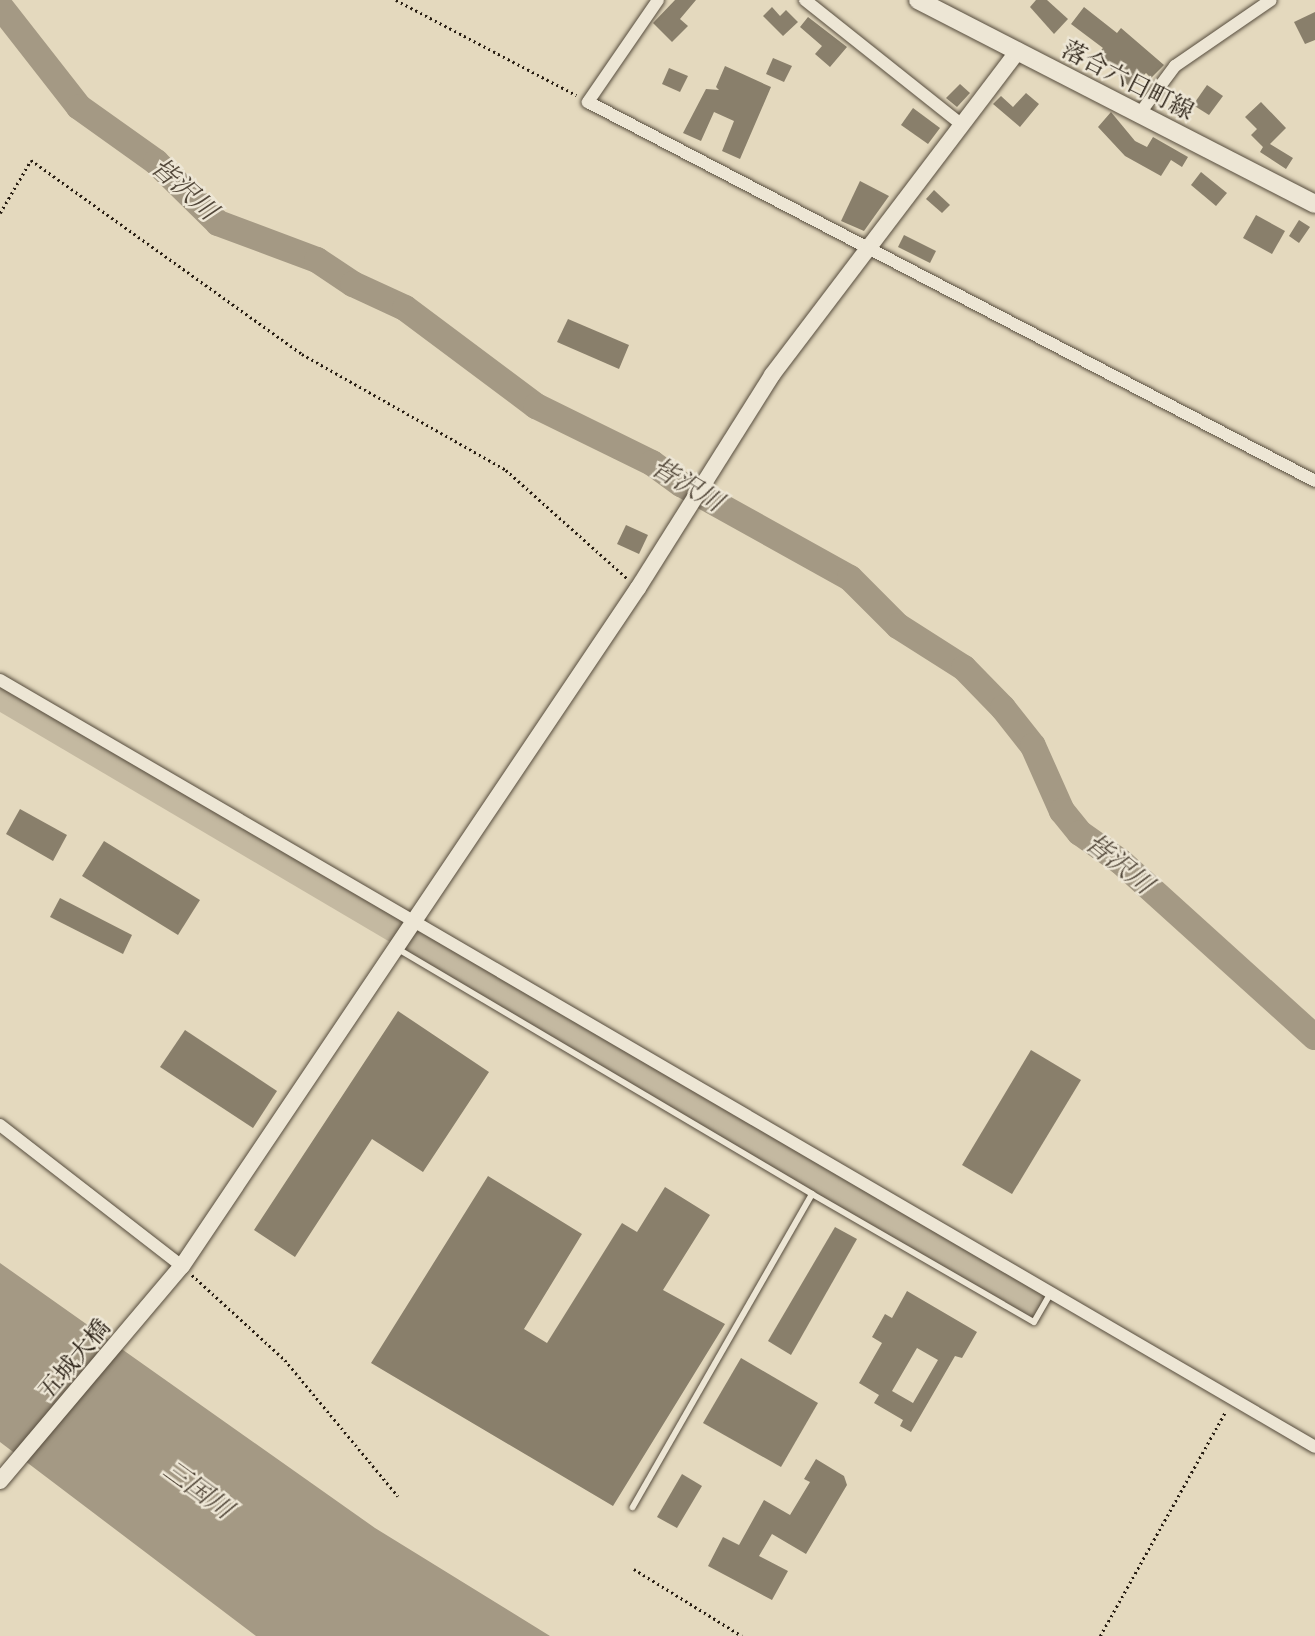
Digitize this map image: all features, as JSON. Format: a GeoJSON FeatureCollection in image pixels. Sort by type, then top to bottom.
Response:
{"type":"FeatureCollection","features":[{"type":"Feature","properties":{"kind":"main road","name":"落合六日町線"},"geometry":{"type":"LineString","coordinates":[[918,0],[1315,204]]}},
{"type":"Feature","properties":{"kind":"street"},"geometry":{"type":"LineString","coordinates":[[658,0],[588,102],[1315,481]]}},
{"type":"Feature","properties":{"kind":"street"},"geometry":{"type":"LineString","coordinates":[[805,0],[962,125]]}},
{"type":"Feature","properties":{"kind":"street"},"geometry":{"type":"LineString","coordinates":[[1140,113],[1175,66],[1271,0]]}},
{"type":"Feature","properties":{"kind":"street","name":"五城大橋"},"geometry":{"type":"LineString","coordinates":[[0,1481],[182,1266],[638,589],[735,431],[1018,51]]}},
{"type":"Feature","properties":{"kind":"street"},"geometry":{"type":"LineString","coordinates":[[0,680],[1315,1447]]}},
{"type":"Feature","properties":{"kind":"street"},"geometry":{"type":"LineString","coordinates":[[0,1125],[182,1266]]}},
{"type":"Feature","properties":{"kind":"lane"},"geometry":{"type":"LineString","coordinates":[[396,948],[1034,1322],[1050,1293]]}},
{"type":"Feature","properties":{"kind":"lane"},"geometry":{"type":"LineString","coordinates":[[633,1507],[812,1194]]}},
{"type":"Feature","properties":{"kind":"path"},"geometry":{"type":"LineString","coordinates":[[396,0],[588,102]]}},
{"type":"Feature","properties":{"kind":"path"},"geometry":{"type":"LineString","coordinates":[[0,213],[31,160],[302,354],[506,470],[638,589]]}},
{"type":"Feature","properties":{"kind":"path"},"geometry":{"type":"LineString","coordinates":[[182,1266],[285,1360],[398,1496]]}},
{"type":"Feature","properties":{"kind":"path"},"geometry":{"type":"LineString","coordinates":[[1100,1636],[1233,1399]]}},
{"type":"Feature","properties":{"kind":"path"},"geometry":{"type":"LineString","coordinates":[[634,1569],[742,1636]]}},
{"type":"Feature","properties":{"kind":"shaded area"},"geometry":{"type":"Polygon","coordinates":[[[0,680],[1050,1293],[1034,1322],[0,712],[0,680]]]}},
{"type":"Feature","properties":{"kind":"water","name":"三国川"},"geometry":{"type":"Polygon","coordinates":[[[0,1263],[375,1528],[550,1636],[256,1636],[0,1442],[0,1263]]]}},
{"type":"Feature","properties":{"kind":"building"},"geometry":{"type":"Polygon","coordinates":[[[675,0],[696,0],[680,19],[688,26],[672,42],[653,23],[675,0]]]}},
{"type":"Feature","properties":{"kind":"building"},"geometry":{"type":"Polygon","coordinates":[[[1036,0],[1047,0],[1068,19],[1054,34],[1030,7],[1036,0]]]}},
{"type":"Feature","properties":{"kind":"building"},"geometry":{"type":"Polygon","coordinates":[[[772,7],[780,16],[786,10],[798,22],[783,36],[763,16],[772,7]]]}},
{"type":"Feature","properties":{"kind":"building"},"geometry":{"type":"Polygon","coordinates":[[[1084,7],[1117,33],[1121,28],[1164,65],[1151,78],[1146,73],[1131,88],[1105,63],[1100,68],[1091,60],[1103,48],[1071,24],[1084,7]]]}},
{"type":"Feature","properties":{"kind":"building"},"geometry":{"type":"Polygon","coordinates":[[[1315,12],[1315,40],[1305,44],[1294,22],[1315,12]]]}},
{"type":"Feature","properties":{"kind":"building"},"geometry":{"type":"Polygon","coordinates":[[[808,17],[847,47],[830,67],[815,54],[822,46],[800,27],[808,17]]]}},
{"type":"Feature","properties":{"kind":"building"},"geometry":{"type":"Polygon","coordinates":[[[773,58],[792,66],[784,82],[766,74],[773,58]]]}},
{"type":"Feature","properties":{"kind":"building"},"geometry":{"type":"Polygon","coordinates":[[[725,66],[771,87],[740,159],[722,151],[734,121],[714,112],[701,141],[683,133],[706,89],[719,90],[716,87],[725,66]]]}},
{"type":"Feature","properties":{"kind":"building"},"geometry":{"type":"Polygon","coordinates":[[[669,68],[688,76],[680,92],[662,84],[669,68]]]}},
{"type":"Feature","properties":{"kind":"building"},"geometry":{"type":"Polygon","coordinates":[[[960,84],[970,93],[957,107],[946,98],[960,84]]]}},
{"type":"Feature","properties":{"kind":"building"},"geometry":{"type":"Polygon","coordinates":[[[1207,85],[1223,96],[1209,115],[1193,105],[1207,85]]]}},
{"type":"Feature","properties":{"kind":"building"},"geometry":{"type":"Polygon","coordinates":[[[1026,93],[1039,104],[1020,127],[993,104],[1001,96],[1013,107],[1026,93]]]}},
{"type":"Feature","properties":{"kind":"building"},"geometry":{"type":"Polygon","coordinates":[[[1261,102],[1286,128],[1270,144],[1293,158],[1286,169],[1260,152],[1263,147],[1251,135],[1257,129],[1245,117],[1261,102]]]}},
{"type":"Feature","properties":{"kind":"building"},"geometry":{"type":"Polygon","coordinates":[[[913,108],[940,128],[928,144],[901,125],[913,108]]]}},
{"type":"Feature","properties":{"kind":"building"},"geometry":{"type":"Polygon","coordinates":[[[1111,112],[1135,141],[1147,147],[1153,137],[1188,157],[1182,167],[1171,160],[1161,176],[1125,156],[1098,127],[1111,112]]]}},
{"type":"Feature","properties":{"kind":"building"},"geometry":{"type":"Polygon","coordinates":[[[1201,172],[1227,193],[1216,206],[1191,185],[1201,172]]]}},
{"type":"Feature","properties":{"kind":"building"},"geometry":{"type":"Polygon","coordinates":[[[860,181],[889,196],[864,231],[841,221],[860,181]]]}},
{"type":"Feature","properties":{"kind":"building"},"geometry":{"type":"Polygon","coordinates":[[[934,190],[950,205],[942,213],[926,199],[934,190]]]}},
{"type":"Feature","properties":{"kind":"building"},"geometry":{"type":"Polygon","coordinates":[[[1256,215],[1285,231],[1272,254],[1243,238],[1256,215]]]}},
{"type":"Feature","properties":{"kind":"building"},"geometry":{"type":"Polygon","coordinates":[[[1299,220],[1310,227],[1299,243],[1289,236],[1299,220]]]}},
{"type":"Feature","properties":{"kind":"building"},"geometry":{"type":"Polygon","coordinates":[[[904,235],[936,251],[930,263],[898,247],[904,235]]]}},
{"type":"Feature","properties":{"kind":"building"},"geometry":{"type":"Polygon","coordinates":[[[568,319],[629,345],[619,369],[557,342],[568,319]]]}},
{"type":"Feature","properties":{"kind":"building"},"geometry":{"type":"Polygon","coordinates":[[[626,525],[648,535],[639,554],[617,544],[626,525]]]}},
{"type":"Feature","properties":{"kind":"building"},"geometry":{"type":"Polygon","coordinates":[[[20,809],[67,835],[53,861],[6,834],[20,809]]]}},
{"type":"Feature","properties":{"kind":"building"},"geometry":{"type":"Polygon","coordinates":[[[104,841],[200,900],[178,935],[82,876],[104,841]]]}},
{"type":"Feature","properties":{"kind":"building"},"geometry":{"type":"Polygon","coordinates":[[[60,898],[132,935],[123,954],[50,917],[60,898]]]}},
{"type":"Feature","properties":{"kind":"building"},"geometry":{"type":"Polygon","coordinates":[[[398,1011],[489,1072],[423,1172],[372,1139],[295,1257],[254,1230],[398,1011]]]}},
{"type":"Feature","properties":{"kind":"building"},"geometry":{"type":"Polygon","coordinates":[[[185,1030],[277,1091],[253,1128],[160,1067],[185,1030]]]}},
{"type":"Feature","properties":{"kind":"building"},"geometry":{"type":"Polygon","coordinates":[[[1031,1050],[1081,1080],[1012,1194],[962,1165],[1031,1050]]]}},
{"type":"Feature","properties":{"kind":"building"},"geometry":{"type":"Polygon","coordinates":[[[488,1176],[582,1234],[524,1329],[547,1343],[622,1223],[637,1232],[665,1187],[710,1215],[663,1290],[725,1324],[613,1506],[371,1363],[488,1176]]]}},
{"type":"Feature","properties":{"kind":"building"},"geometry":{"type":"Polygon","coordinates":[[[835,1227],[857,1239],[791,1355],[768,1341],[835,1227]]]}},
{"type":"Feature","properties":{"kind":"building"},"geometry":{"type":"Polygon","coordinates":[[[907,1291],[977,1332],[962,1358],[955,1356],[911,1432],[900,1426],[903,1420],[874,1403],[879,1395],[859,1383],[882,1343],[872,1337],[885,1314],[892,1318],[907,1291]],[[917,1348],[892,1391],[913,1403],[938,1360],[917,1348]]]}},
{"type":"Feature","properties":{"kind":"building"},"geometry":{"type":"Polygon","coordinates":[[[741,1358],[818,1403],[781,1467],[703,1423],[741,1358]]]}},
{"type":"Feature","properties":{"kind":"building"},"geometry":{"type":"Polygon","coordinates":[[[816,1459],[844,1476],[847,1485],[806,1554],[772,1534],[759,1556],[788,1571],[772,1600],[708,1566],[723,1537],[739,1545],[764,1500],[790,1515],[810,1482],[804,1479],[816,1459]]]}},
{"type":"Feature","properties":{"kind":"building"},"geometry":{"type":"Polygon","coordinates":[[[682,1474],[702,1486],[677,1528],[657,1517],[682,1474]]]}},
{"type":"Feature","properties":{"kind":"waterway","name":"皆沢川"},"geometry":{"type":"LineString","coordinates":[[0,6],[79,107],[156,162],[218,223],[317,260],[353,284],[405,308],[536,406],[652,463],[681,484],[850,578],[898,626],[964,668],[1003,708],[1033,746],[1062,811],[1080,833],[1121,862],[1315,1037]]}}]}
